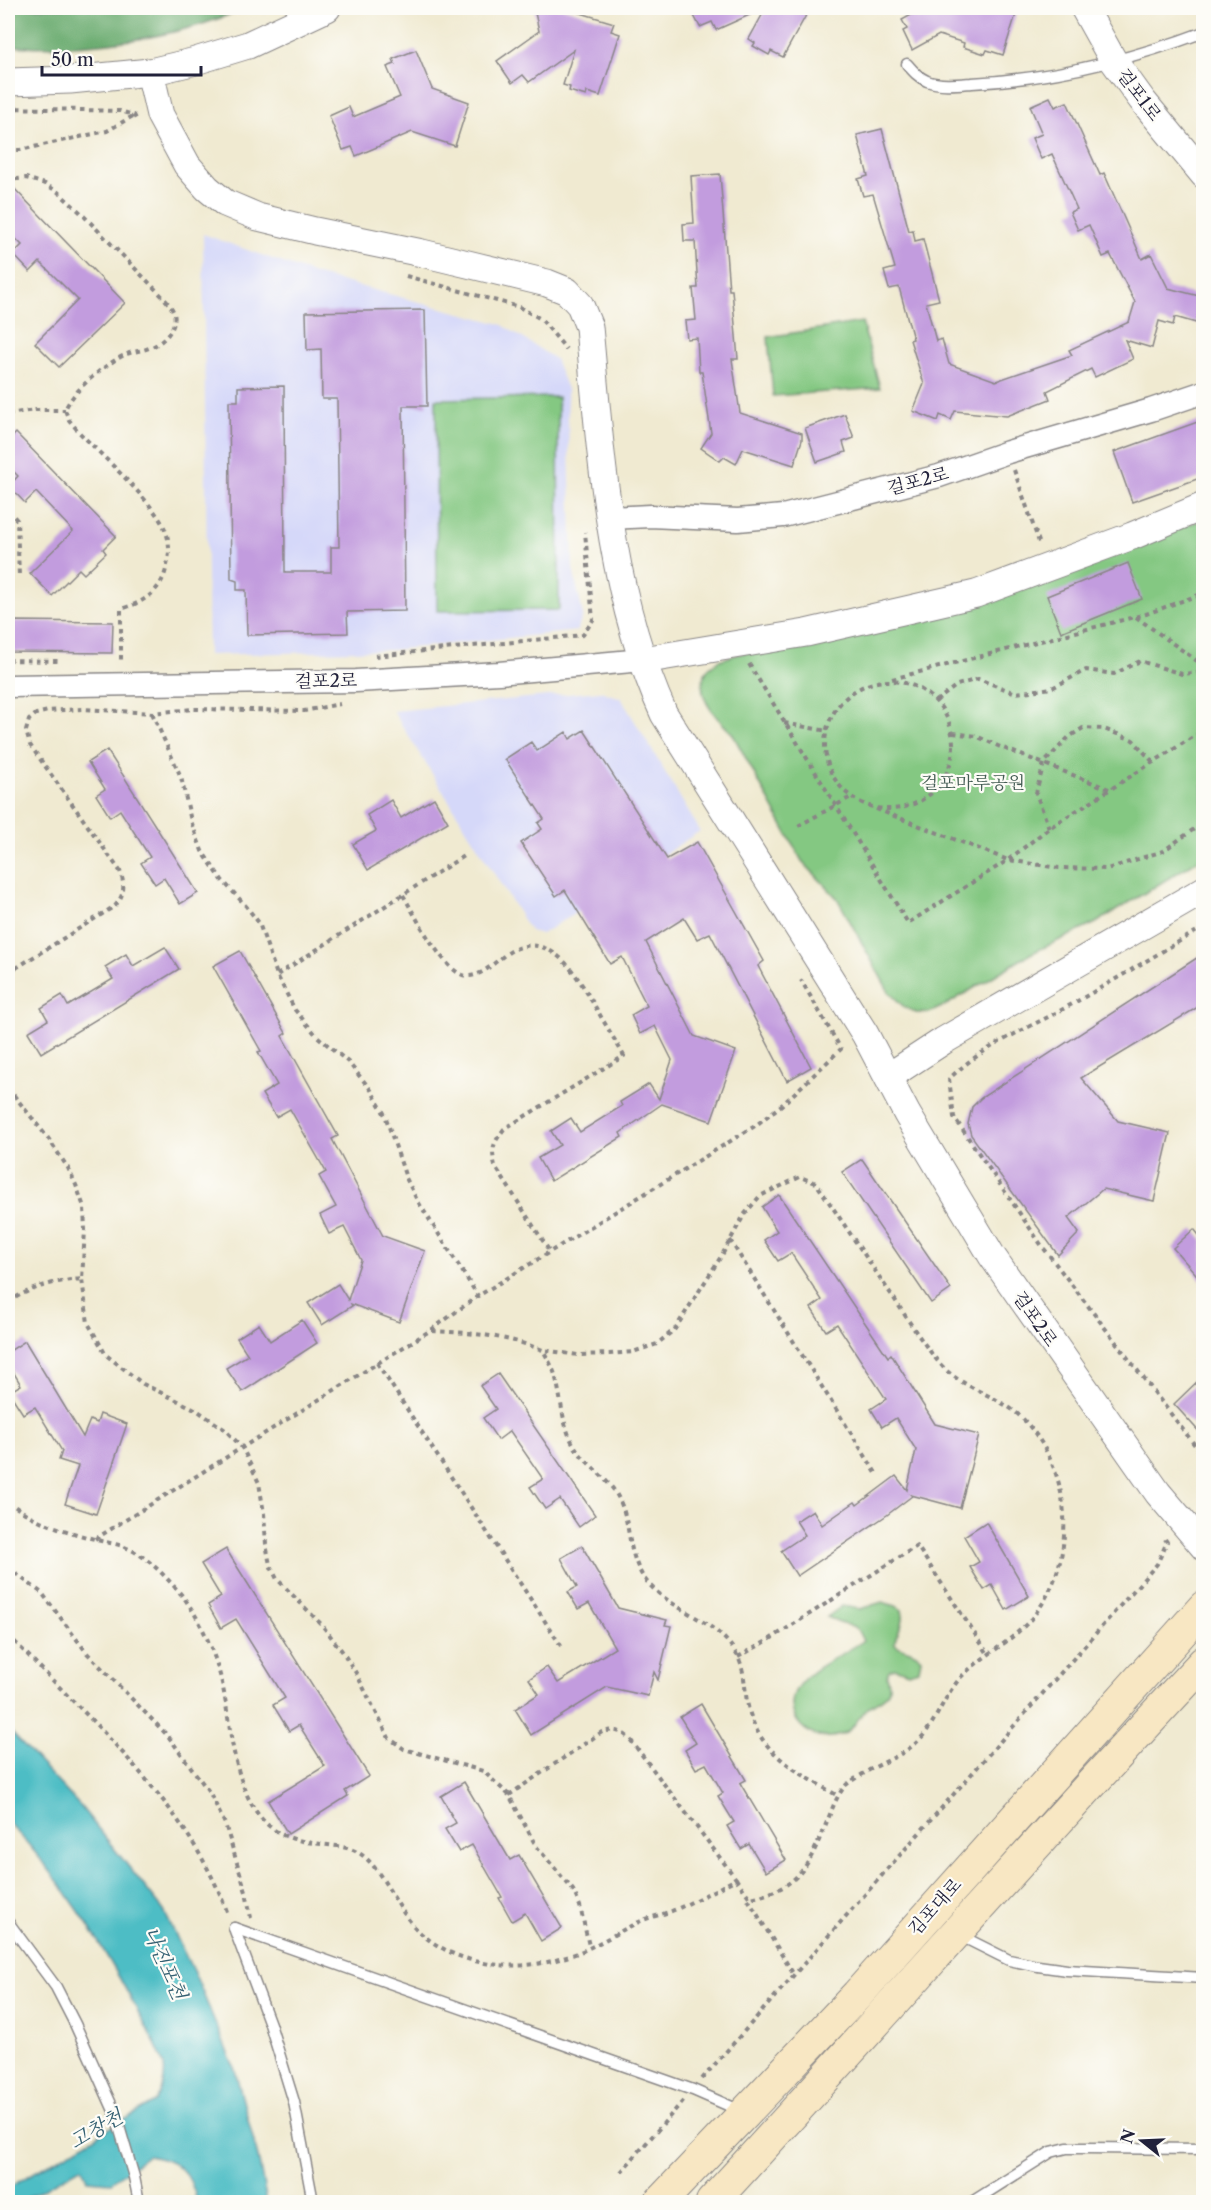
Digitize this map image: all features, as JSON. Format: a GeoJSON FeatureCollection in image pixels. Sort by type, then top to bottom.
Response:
{"type":"FeatureCollection","features":[{"type":"Feature","properties":{"kind":"main road","name":"김포대로"},"geometry":{"type":"LineString","coordinates":[[660,2202],[747,2113],[865,1986],[1203,1607]]}},
{"type":"Feature","properties":{"kind":"main road","name":"김포대로"},"geometry":{"type":"LineString","coordinates":[[712,2202],[841,2063],[1070,1805],[1203,1662]]}},
{"type":"Feature","properties":{"kind":"street"},"geometry":{"type":"LineString","coordinates":[[8,82],[70,81],[150,72],[248,45],[327,8]]}},
{"type":"Feature","properties":{"kind":"street","name":"걸포1로"},"geometry":{"type":"LineString","coordinates":[[1084,8],[1113,60],[1142,100],[1203,175]]}},
{"type":"Feature","properties":{"kind":"street"},"geometry":{"type":"LineString","coordinates":[[150,72],[205,164],[222,183],[245,195],[284,208],[568,273],[588,287],[597,304],[599,314],[606,520]]}},
{"type":"Feature","properties":{"kind":"street","name":"걸포2로"},"geometry":{"type":"LineString","coordinates":[[1203,392],[1151,411],[1008,452],[939,477],[783,516],[738,520],[606,520],[629,568],[649,659],[674,706],[773,867],[878,1025],[895,1072],[992,1256],[1158,1493],[1203,1546]]}},
{"type":"Feature","properties":{"kind":"street","name":"걸포2로"},"geometry":{"type":"LineString","coordinates":[[8,686],[356,681],[499,673],[649,659],[806,633],[976,594],[1132,536],[1203,506]]}},
{"type":"Feature","properties":{"kind":"street"},"geometry":{"type":"LineString","coordinates":[[895,1072],[953,1035],[1203,890]]}},
{"type":"Feature","properties":{"kind":"street","name":"걸포2로"},"geometry":{"type":"LineString","coordinates":[[895,1072],[920,1104],[1004,1254],[1181,1504],[1203,1530]]}},
{"type":"Feature","properties":{"kind":"lane"},"geometry":{"type":"LineString","coordinates":[[907,64],[918,76],[929,82],[951,84],[1028,78],[1113,60],[1169,45],[1203,32]]}},
{"type":"Feature","properties":{"kind":"lane"},"geometry":{"type":"LineString","coordinates":[[8,1922],[56,1987],[95,2066],[115,2113],[139,2202]]}},
{"type":"Feature","properties":{"kind":"lane"},"geometry":{"type":"LineString","coordinates":[[234,1928],[693,2090],[747,2113]]}},
{"type":"Feature","properties":{"kind":"lane"},"geometry":{"type":"LineString","coordinates":[[234,1928],[270,2024],[294,2102],[313,2202]]}},
{"type":"Feature","properties":{"kind":"lane"},"geometry":{"type":"LineString","coordinates":[[969,1940],[1009,1960],[1038,1966],[1067,1970],[1203,1978]]}},
{"type":"Feature","properties":{"kind":"lane"},"geometry":{"type":"LineString","coordinates":[[972,2202],[1051,2152],[1085,2148],[1203,2149]]}},
{"type":"Feature","properties":{"kind":"path"},"geometry":{"type":"LineString","coordinates":[[8,108],[120,111],[134,115],[140,124]]}},
{"type":"Feature","properties":{"kind":"path"},"geometry":{"type":"LineString","coordinates":[[8,150],[20,150],[107,131],[134,115]]}},
{"type":"Feature","properties":{"kind":"path"},"geometry":{"type":"LineString","coordinates":[[8,183],[10,180],[26,178],[45,184],[58,192],[163,297],[174,313],[173,328],[165,338],[151,348],[127,354],[114,361],[79,390],[69,401],[65,410],[69,420],[79,432],[153,509],[166,531],[170,554],[164,576],[153,593],[138,604],[121,609],[120,663]]}},
{"type":"Feature","properties":{"kind":"path"},"geometry":{"type":"LineString","coordinates":[[405,276],[519,307],[541,319],[569,352]]}},
{"type":"Feature","properties":{"kind":"path"},"geometry":{"type":"LineString","coordinates":[[8,414],[35,410],[65,410]]}},
{"type":"Feature","properties":{"kind":"path"},"geometry":{"type":"LineString","coordinates":[[1008,452],[1047,567]]}},
{"type":"Feature","properties":{"kind":"path"},"geometry":{"type":"LineString","coordinates":[[8,510],[17,520],[19,576]]}},
{"type":"Feature","properties":{"kind":"path"},"geometry":{"type":"LineString","coordinates":[[371,657],[583,635],[593,620],[606,520]]}},
{"type":"Feature","properties":{"kind":"path"},"geometry":{"type":"LineString","coordinates":[[1203,593],[1136,616],[890,680],[870,683],[852,692],[837,706],[827,731],[825,745],[833,779],[851,797],[870,807],[1008,860],[1059,868],[1107,869],[1163,851],[1203,822]]}},
{"type":"Feature","properties":{"kind":"path"},"geometry":{"type":"LineString","coordinates":[[1197,596],[1203,607]]}},
{"type":"Feature","properties":{"kind":"path"},"geometry":{"type":"LineString","coordinates":[[1136,616],[1203,666]]}},
{"type":"Feature","properties":{"kind":"path"},"geometry":{"type":"LineString","coordinates":[[8,660],[63,662]]}},
{"type":"Feature","properties":{"kind":"path"},"geometry":{"type":"LineString","coordinates":[[936,701],[957,685],[978,679],[1016,693],[1052,688],[1086,670],[1114,674],[1140,661],[1182,674],[1203,672]]}},
{"type":"Feature","properties":{"kind":"path"},"geometry":{"type":"LineString","coordinates":[[748,663],[908,923],[1008,860],[1049,828],[1203,730]]}},
{"type":"Feature","properties":{"kind":"path"},"geometry":{"type":"LineString","coordinates":[[870,807],[892,810],[914,805],[932,794],[946,776],[953,755],[953,733],[945,712],[931,695],[912,684],[890,680]]}},
{"type":"Feature","properties":{"kind":"path"},"geometry":{"type":"LineString","coordinates":[[152,713],[181,777],[191,821],[202,851],[222,880],[258,923],[277,975],[295,1010],[317,1036],[348,1062],[370,1090],[385,1115],[406,1178],[417,1200],[478,1296]]}},
{"type":"Feature","properties":{"kind":"path"},"geometry":{"type":"LineString","coordinates":[[784,723],[827,731]]}},
{"type":"Feature","properties":{"kind":"path"},"geometry":{"type":"LineString","coordinates":[[1049,828],[1036,793],[1044,764],[1069,737],[1083,728],[1104,729],[1132,740],[1153,762]]}},
{"type":"Feature","properties":{"kind":"path"},"geometry":{"type":"LineString","coordinates":[[8,973],[115,906],[122,898],[125,885],[120,871],[30,745],[26,731]]}},
{"type":"Feature","properties":{"kind":"path"},"geometry":{"type":"LineString","coordinates":[[953,733],[976,736],[1110,789]]}},
{"type":"Feature","properties":{"kind":"path"},"geometry":{"type":"LineString","coordinates":[[798,826],[851,797]]}},
{"type":"Feature","properties":{"kind":"path"},"geometry":{"type":"LineString","coordinates":[[277,975],[465,855]]}},
{"type":"Feature","properties":{"kind":"path"},"geometry":{"type":"LineString","coordinates":[[403,895],[444,960],[456,972],[468,976],[479,973],[515,949],[531,946],[547,949],[562,959],[576,974],[624,1056],[504,1129],[496,1140],[492,1151],[495,1166],[550,1252]]}},
{"type":"Feature","properties":{"kind":"path"},"geometry":{"type":"LineString","coordinates":[[1203,927],[1066,1007],[985,1050],[961,1067],[949,1079],[954,1117],[1042,1246],[1203,1457]]}},
{"type":"Feature","properties":{"kind":"path"},"geometry":{"type":"LineString","coordinates":[[94,1539],[431,1330],[478,1296],[755,1126],[784,1103],[841,1049]]}},
{"type":"Feature","properties":{"kind":"path"},"geometry":{"type":"LineString","coordinates":[[8,1088],[48,1138],[68,1168],[76,1185],[84,1207],[82,1279],[88,1323],[106,1355],[143,1384],[195,1409],[224,1429],[242,1447],[259,1483],[266,1544],[270,1565],[277,1579],[322,1625],[342,1651],[356,1673],[389,1738],[404,1749],[483,1771],[508,1795],[536,1846],[573,1890],[580,1906],[589,1946]]}},
{"type":"Feature","properties":{"kind":"path"},"geometry":{"type":"LineString","coordinates":[[431,1330],[483,1333],[543,1350],[578,1355],[633,1352],[657,1344],[680,1322],[744,1215],[760,1196],[800,1177],[816,1182],[922,1340],[944,1367],[957,1378],[995,1399],[1021,1417],[1040,1438],[1051,1461],[1061,1493],[1065,1520],[1063,1546],[1059,1568],[1049,1594],[1031,1619],[1014,1636],[988,1653],[963,1675],[944,1698],[931,1724],[918,1741],[847,1784],[838,1796],[816,1849],[801,1874],[786,1887],[765,1896],[750,1898],[629,1738],[622,1732],[613,1730],[602,1732],[508,1795]]}},
{"type":"Feature","properties":{"kind":"path"},"geometry":{"type":"LineString","coordinates":[[730,1240],[876,1473]]}},
{"type":"Feature","properties":{"kind":"path"},"geometry":{"type":"LineString","coordinates":[[8,1302],[41,1285],[82,1279]]}},
{"type":"Feature","properties":{"kind":"path"},"geometry":{"type":"LineString","coordinates":[[543,1350],[555,1374],[566,1426],[574,1445],[614,1488],[621,1504],[631,1552],[643,1577],[660,1594],[703,1621],[726,1639],[738,1657],[749,1711],[756,1730],[770,1750],[783,1762],[838,1796]]}},
{"type":"Feature","properties":{"kind":"path"},"geometry":{"type":"LineString","coordinates":[[376,1363],[563,1649]]}},
{"type":"Feature","properties":{"kind":"path"},"geometry":{"type":"LineString","coordinates":[[8,1501],[32,1517],[94,1539],[125,1547],[143,1557],[182,1595],[208,1643],[222,1682],[228,1726],[247,1794],[256,1811],[268,1826],[281,1835],[296,1841],[346,1847],[361,1854],[374,1867],[408,1920],[422,1935],[445,1950],[462,1958],[482,1963],[521,1966],[571,1956],[644,1920],[676,1909],[736,1879]]}},
{"type":"Feature","properties":{"kind":"path"},"geometry":{"type":"LineString","coordinates":[[621,2172],[1158,1564],[1167,1542]]}},
{"type":"Feature","properties":{"kind":"path"},"geometry":{"type":"LineString","coordinates":[[738,1657],[917,1546],[988,1653]]}},
{"type":"Feature","properties":{"kind":"path"},"geometry":{"type":"LineString","coordinates":[[8,1568],[42,1593],[87,1653],[168,1736],[210,1793],[225,1824],[246,1892],[254,1935]]}},
{"type":"Feature","properties":{"kind":"path"},"geometry":{"type":"LineString","coordinates":[[8,1635],[152,1784],[198,1850],[223,1899],[234,1928]]}},
{"type":"Feature","properties":{"kind":"path"},"geometry":{"type":"LineString","coordinates":[[736,1879],[794,1975]]}},
{"type":"Feature","properties":{"kind":"shaded area"},"geometry":{"type":"Polygon","coordinates":[[[203,234],[314,274],[501,324],[555,359],[567,389],[573,569],[583,615],[577,631],[391,650],[208,655],[203,234]]]}},
{"type":"Feature","properties":{"kind":"shaded area"},"geometry":{"type":"Polygon","coordinates":[[[600,691],[621,698],[700,831],[542,934],[530,931],[393,711],[600,691]]]}},
{"type":"Feature","properties":{"kind":"green space"},"geometry":{"type":"Polygon","coordinates":[[[8,8],[245,8],[218,19],[159,35],[98,44],[37,47],[8,46],[8,8]]]}},
{"type":"Feature","properties":{"kind":"green space"},"geometry":{"type":"Polygon","coordinates":[[[862,322],[880,388],[773,396],[768,337],[862,322]]]}},
{"type":"Feature","properties":{"kind":"green space"},"geometry":{"type":"Polygon","coordinates":[[[558,397],[559,610],[437,611],[436,399],[558,397]]]}},
{"type":"Feature","properties":{"kind":"green space","name":"걸포마루공원"},"geometry":{"type":"Polygon","coordinates":[[[1203,520],[1203,857],[1096,923],[1030,954],[946,1005],[929,1013],[916,1013],[903,1006],[889,992],[837,898],[802,861],[732,733],[708,704],[702,687],[703,678],[708,669],[719,660],[1203,520]]]}},
{"type":"Feature","properties":{"kind":"green space"},"geometry":{"type":"Polygon","coordinates":[[[882,1602],[902,1610],[903,1620],[895,1644],[921,1658],[919,1670],[908,1673],[895,1668],[889,1670],[887,1676],[889,1688],[886,1696],[865,1710],[845,1733],[828,1737],[818,1736],[808,1731],[800,1725],[792,1706],[793,1696],[799,1685],[821,1666],[863,1641],[857,1629],[827,1617],[842,1606],[860,1609],[882,1602]]]}},
{"type":"Feature","properties":{"kind":"water","name":"나진포천"},"geometry":{"type":"Polygon","coordinates":[[[8,1729],[81,1807],[164,1911],[197,1979],[235,2070],[258,2157],[267,2202],[197,2202],[191,2183],[181,2169],[175,2164],[147,2156],[111,2182],[87,2180],[82,2167],[20,2202],[8,2202],[8,2188],[156,2101],[163,2084],[164,2066],[124,1987],[80,1912],[28,1843],[8,1822],[8,1729]]]}},
{"type":"Feature","properties":{"kind":"building"},"geometry":{"type":"Polygon","coordinates":[[[534,8],[564,8],[614,23],[611,31],[620,34],[600,96],[587,92],[586,96],[569,91],[570,87],[563,85],[574,50],[529,82],[523,75],[512,83],[497,61],[539,31],[534,8]]]}},
{"type":"Feature","properties":{"kind":"building"},"geometry":{"type":"Polygon","coordinates":[[[690,8],[765,8],[716,30],[712,22],[700,27],[690,8]]]}},
{"type":"Feature","properties":{"kind":"building"},"geometry":{"type":"Polygon","coordinates":[[[766,8],[810,8],[783,57],[771,51],[769,55],[753,46],[755,43],[749,39],[766,8]]]}},
{"type":"Feature","properties":{"kind":"building"},"geometry":{"type":"Polygon","coordinates":[[[924,8],[1018,8],[1003,55],[987,50],[985,54],[963,47],[964,43],[939,35],[912,50],[903,31],[907,29],[902,20],[924,8]]]}},
{"type":"Feature","properties":{"kind":"building"},"geometry":{"type":"Polygon","coordinates":[[[416,50],[432,89],[469,102],[455,146],[412,132],[356,156],[352,147],[343,150],[329,116],[349,107],[353,117],[400,97],[387,67],[395,64],[393,59],[416,50]]]}},
{"type":"Feature","properties":{"kind":"building"},"geometry":{"type":"Polygon","coordinates":[[[1050,97],[1055,107],[1067,102],[1100,175],[1104,173],[1142,259],[1151,254],[1168,288],[1203,297],[1196,323],[1175,317],[1173,325],[1159,321],[1152,348],[1125,340],[1133,359],[1095,377],[1091,369],[1047,391],[1050,399],[1007,416],[955,411],[951,420],[940,415],[938,421],[913,411],[924,384],[910,340],[913,339],[899,287],[889,289],[884,271],[895,268],[873,194],[863,196],[858,179],[868,176],[857,135],[882,129],[909,231],[913,230],[915,241],[923,239],[939,300],[926,303],[936,341],[942,339],[949,364],[996,381],[1072,355],[1069,350],[1129,322],[1135,302],[1110,254],[1103,257],[1089,225],[1078,230],[1070,212],[1077,209],[1052,154],[1041,159],[1032,138],[1042,134],[1030,106],[1050,97]]]}},
{"type":"Feature","properties":{"kind":"building"},"geometry":{"type":"Polygon","coordinates":[[[720,174],[729,290],[732,290],[738,359],[732,359],[740,413],[802,433],[794,465],[743,449],[736,464],[724,457],[720,461],[701,448],[711,433],[702,372],[699,372],[697,338],[687,339],[685,321],[696,320],[693,288],[698,288],[695,241],[684,241],[683,224],[694,223],[691,176],[720,174]]]}},
{"type":"Feature","properties":{"kind":"building"},"geometry":{"type":"Polygon","coordinates":[[[8,182],[125,303],[59,367],[35,343],[78,300],[40,262],[30,272],[13,254],[22,245],[8,231],[8,182]]]}},
{"type":"Feature","properties":{"kind":"building"},"geometry":{"type":"Polygon","coordinates":[[[425,310],[427,406],[403,406],[405,611],[347,612],[348,633],[247,635],[246,590],[237,590],[237,581],[231,579],[229,401],[238,401],[238,387],[284,386],[285,572],[331,572],[331,547],[339,547],[337,399],[322,399],[321,349],[307,350],[306,312],[425,310]]]}},
{"type":"Feature","properties":{"kind":"building"},"geometry":{"type":"Polygon","coordinates":[[[845,414],[854,438],[843,442],[846,452],[817,462],[805,428],[845,414]]]}},
{"type":"Feature","properties":{"kind":"building"},"geometry":{"type":"Polygon","coordinates":[[[1203,420],[1203,477],[1132,502],[1114,452],[1203,420]]]}},
{"type":"Feature","properties":{"kind":"building"},"geometry":{"type":"Polygon","coordinates":[[[16,433],[116,536],[103,549],[106,553],[84,574],[79,569],[52,596],[30,573],[73,531],[36,492],[25,503],[9,486],[18,476],[8,466],[8,441],[16,433]]]}},
{"type":"Feature","properties":{"kind":"building"},"geometry":{"type":"Polygon","coordinates":[[[1128,563],[1142,599],[1061,632],[1047,596],[1128,563]]]}},
{"type":"Feature","properties":{"kind":"building"},"geometry":{"type":"Polygon","coordinates":[[[8,621],[113,622],[112,653],[8,652],[8,621]]]}},
{"type":"Feature","properties":{"kind":"building"},"geometry":{"type":"Polygon","coordinates":[[[584,730],[667,859],[697,842],[764,961],[758,966],[811,1067],[787,1081],[710,933],[697,939],[684,918],[646,942],[694,1036],[736,1051],[711,1121],[662,1104],[620,1133],[622,1137],[551,1181],[538,1158],[560,1145],[551,1131],[571,1118],[580,1132],[622,1106],[620,1102],[649,1084],[659,1099],[672,1060],[655,1026],[640,1034],[631,1015],[647,1006],[622,957],[610,964],[565,890],[556,896],[521,843],[542,829],[538,823],[544,819],[505,759],[531,742],[537,751],[566,732],[570,739],[584,730]]]}},
{"type":"Feature","properties":{"kind":"building"},"geometry":{"type":"Polygon","coordinates":[[[107,750],[198,893],[180,904],[164,878],[155,884],[141,863],[150,857],[120,810],[110,817],[96,795],[105,789],[88,762],[107,750]]]}},
{"type":"Feature","properties":{"kind":"building"},"geometry":{"type":"Polygon","coordinates":[[[434,798],[448,822],[368,870],[353,844],[376,831],[367,815],[391,800],[401,818],[434,798]]]}},
{"type":"Feature","properties":{"kind":"building"},"geometry":{"type":"Polygon","coordinates":[[[165,947],[179,969],[41,1053],[28,1032],[48,1020],[41,1008],[62,995],[68,1006],[113,979],[105,967],[126,954],[133,966],[165,947]]]}},
{"type":"Feature","properties":{"kind":"building"},"geometry":{"type":"Polygon","coordinates":[[[240,951],[286,1033],[282,1036],[338,1136],[332,1139],[383,1236],[425,1251],[399,1322],[351,1304],[352,1306],[322,1325],[308,1303],[338,1284],[348,1300],[361,1260],[344,1227],[329,1234],[320,1215],[336,1207],[319,1176],[326,1172],[290,1109],[276,1117],[262,1094],[277,1085],[258,1052],[261,1051],[213,966],[240,951]]]}},
{"type":"Feature","properties":{"kind":"building"},"geometry":{"type":"Polygon","coordinates":[[[1203,954],[1203,1004],[1081,1078],[1118,1121],[1170,1133],[1154,1201],[1103,1189],[1068,1218],[1079,1233],[1058,1255],[971,1135],[968,1124],[972,1107],[981,1098],[1203,954]]]}},
{"type":"Feature","properties":{"kind":"building"},"geometry":{"type":"Polygon","coordinates":[[[862,1159],[951,1289],[931,1303],[842,1172],[862,1159]]]}},
{"type":"Feature","properties":{"kind":"building"},"geometry":{"type":"Polygon","coordinates":[[[779,1195],[888,1357],[891,1354],[935,1424],[979,1435],[960,1508],[911,1495],[887,1515],[797,1576],[781,1551],[805,1535],[796,1521],[813,1510],[822,1525],[855,1502],[857,1505],[896,1476],[907,1490],[916,1450],[896,1418],[882,1427],[871,1409],[886,1399],[837,1324],[826,1331],[811,1308],[822,1300],[791,1253],[778,1261],[764,1240],[777,1231],[762,1207],[779,1195]]]}},
{"type":"Feature","properties":{"kind":"building"},"geometry":{"type":"Polygon","coordinates":[[[1194,1229],[1203,1240],[1203,1282],[1173,1248],[1194,1229]]]}},
{"type":"Feature","properties":{"kind":"building"},"geometry":{"type":"Polygon","coordinates":[[[302,1320],[317,1343],[242,1392],[226,1368],[248,1355],[237,1338],[259,1324],[270,1341],[302,1320]]]}},
{"type":"Feature","properties":{"kind":"building"},"geometry":{"type":"Polygon","coordinates":[[[25,1341],[83,1437],[90,1420],[97,1423],[100,1414],[127,1424],[96,1514],[65,1504],[78,1466],[59,1460],[62,1451],[35,1407],[23,1414],[9,1392],[21,1385],[8,1363],[8,1352],[25,1341]]]}},
{"type":"Feature","properties":{"kind":"building"},"geometry":{"type":"Polygon","coordinates":[[[498,1374],[595,1515],[579,1527],[560,1499],[545,1509],[530,1487],[543,1479],[510,1431],[498,1440],[483,1418],[496,1409],[480,1386],[498,1374]]]}},
{"type":"Feature","properties":{"kind":"building"},"geometry":{"type":"Polygon","coordinates":[[[1203,1376],[1203,1436],[1174,1404],[1203,1376]]]}},
{"type":"Feature","properties":{"kind":"building"},"geometry":{"type":"Polygon","coordinates":[[[986,1522],[1029,1596],[1006,1610],[992,1585],[984,1590],[970,1567],[979,1562],[964,1536],[986,1522]]]}},
{"type":"Feature","properties":{"kind":"building"},"geometry":{"type":"Polygon","coordinates":[[[582,1546],[618,1608],[667,1620],[665,1625],[671,1626],[658,1680],[654,1672],[648,1696],[607,1687],[531,1735],[515,1709],[539,1694],[529,1679],[547,1667],[558,1683],[615,1648],[589,1603],[578,1609],[568,1592],[577,1587],[561,1558],[582,1546]]]}},
{"type":"Feature","properties":{"kind":"building"},"geometry":{"type":"Polygon","coordinates":[[[226,1549],[369,1776],[345,1791],[348,1796],[288,1834],[268,1801],[325,1766],[299,1725],[289,1731],[273,1705],[285,1698],[236,1619],[221,1628],[208,1605],[221,1597],[201,1564],[226,1549]]]}},
{"type":"Feature","properties":{"kind":"building"},"geometry":{"type":"Polygon","coordinates":[[[701,1704],[746,1780],[740,1783],[786,1860],[766,1872],[749,1844],[741,1849],[727,1826],[734,1822],[718,1796],[723,1793],[706,1764],[696,1769],[685,1750],[696,1743],[680,1717],[701,1704]]]}},
{"type":"Feature","properties":{"kind":"building"},"geometry":{"type":"Polygon","coordinates":[[[464,1782],[510,1860],[519,1855],[562,1928],[541,1941],[525,1913],[512,1921],[499,1898],[502,1897],[472,1845],[459,1852],[445,1829],[456,1823],[441,1796],[464,1782]]]}},
{"type":"Feature","properties":{"kind":"water label","name":"고창천"},"geometry":{"type":"Point","coordinates":[96,2129]}}]}
